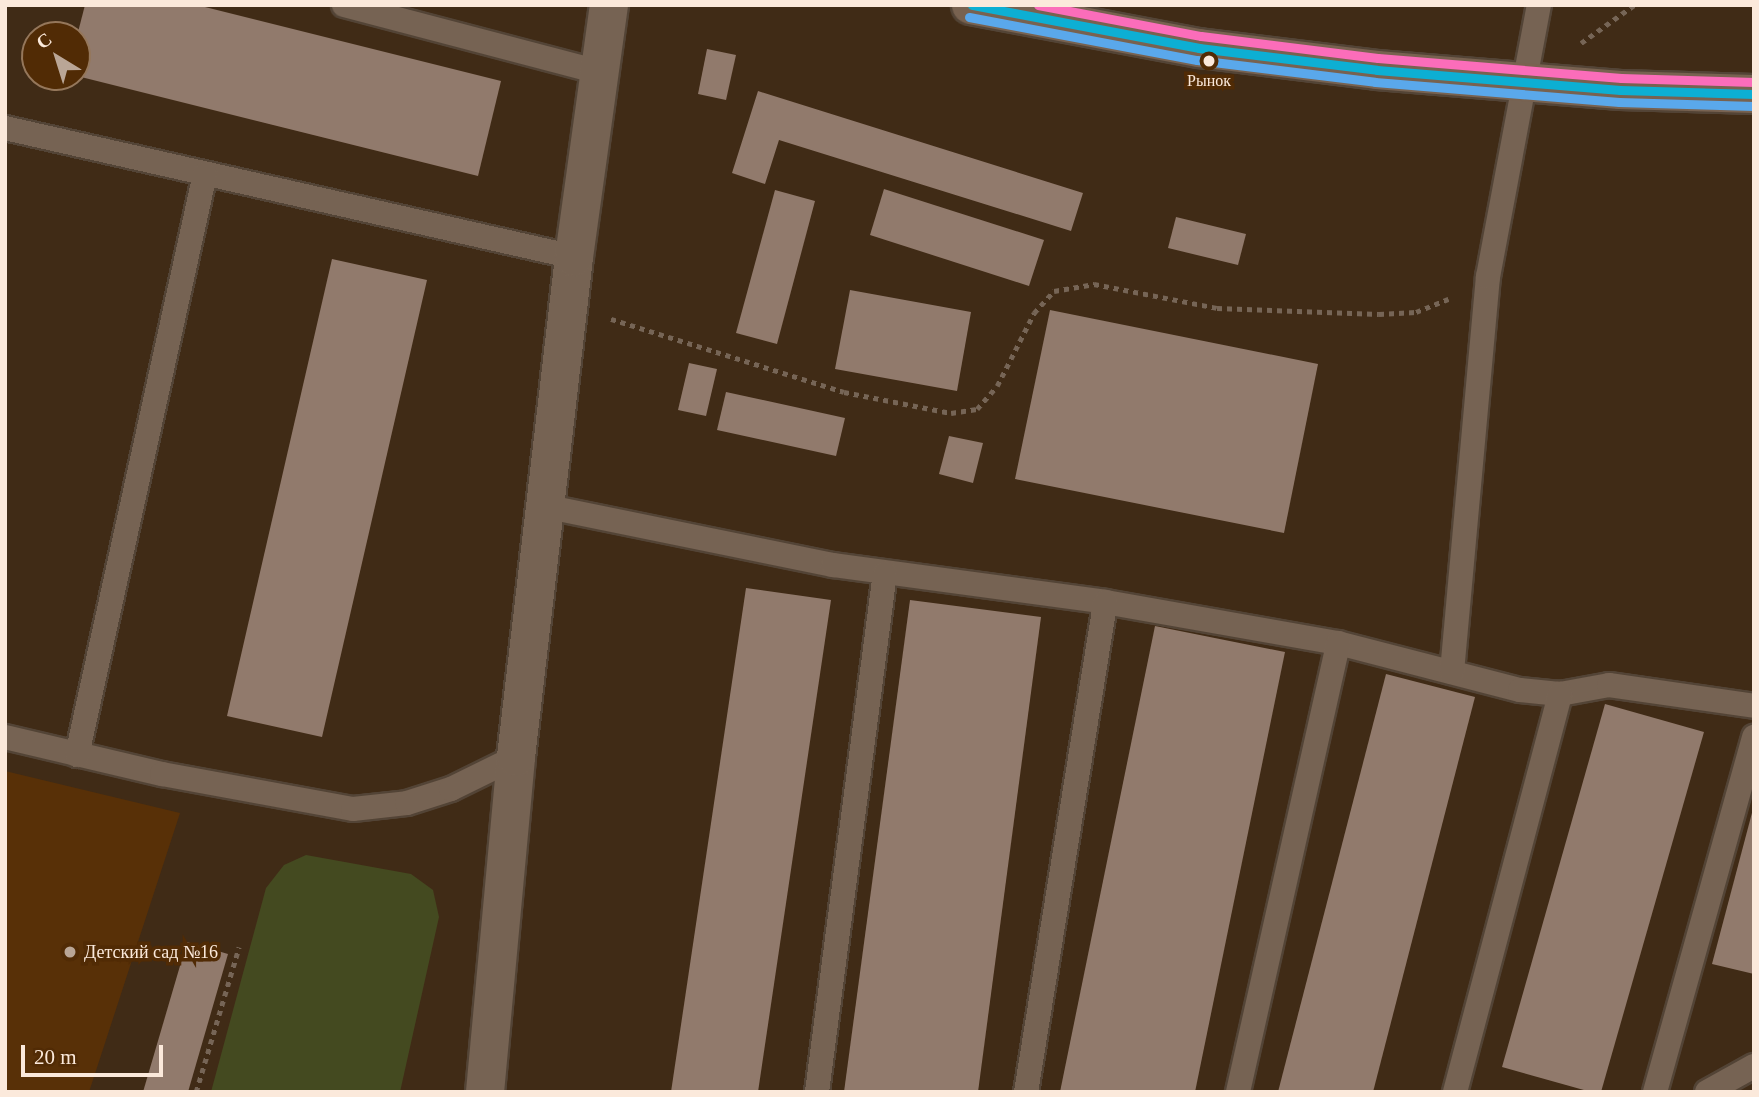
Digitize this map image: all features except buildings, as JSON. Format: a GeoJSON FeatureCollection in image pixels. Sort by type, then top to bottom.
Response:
{"type":"FeatureCollection","features":[{"type":"Feature","properties":{"kind":"main road"},"geometry":{"type":"LineString","coordinates":[[971,5],[1199,48],[1377,70],[1619,90],[1754,94]]}},
{"type":"Feature","properties":{"kind":"street"},"geometry":{"type":"LineString","coordinates":[[485,1092],[516,757],[548,507],[574,257],[609,5]]}},
{"type":"Feature","properties":{"kind":"lane"},"geometry":{"type":"LineString","coordinates":[[344,5],[599,72]]}},
{"type":"Feature","properties":{"kind":"lane"},"geometry":{"type":"LineString","coordinates":[[1452,672],[1488,277],[1527,82],[1539,5]]}},
{"type":"Feature","properties":{"kind":"lane"},"geometry":{"type":"LineString","coordinates":[[5,128],[574,257]]}},
{"type":"Feature","properties":{"kind":"lane"},"geometry":{"type":"LineString","coordinates":[[77,755],[205,174]]}},
{"type":"Feature","properties":{"kind":"lane"},"geometry":{"type":"LineString","coordinates":[[548,507],[885,573],[1105,602],[1338,643],[1520,690],[1560,694],[1609,685],[1754,706]]}},
{"type":"Feature","properties":{"kind":"lane"},"geometry":{"type":"LineString","coordinates":[[817,1092],[885,573]]}},
{"type":"Feature","properties":{"kind":"lane"},"geometry":{"type":"LineString","coordinates":[[1026,1092],[1105,602]]}},
{"type":"Feature","properties":{"kind":"lane"},"geometry":{"type":"LineString","coordinates":[[1238,1092],[1338,643]]}},
{"type":"Feature","properties":{"kind":"lane"},"geometry":{"type":"LineString","coordinates":[[1455,1092],[1560,694]]}},
{"type":"Feature","properties":{"kind":"lane"},"geometry":{"type":"LineString","coordinates":[[5,737],[77,755],[292,800],[353,809],[407,803],[451,789],[516,757]]}},
{"type":"Feature","properties":{"kind":"lane"},"geometry":{"type":"LineString","coordinates":[[1655,1092],[1754,737]]}},
{"type":"Feature","properties":{"kind":"lane"},"geometry":{"type":"LineString","coordinates":[[1707,1092],[1754,1066]]}},
{"type":"Feature","properties":{"kind":"path"},"geometry":{"type":"LineString","coordinates":[[570,306],[844,392],[951,413],[977,409],[997,386],[1034,313],[1054,291],[1094,284],[1217,308],[1379,314],[1416,312],[1443,302],[1488,277]]}},
{"type":"Feature","properties":{"kind":"path"},"geometry":{"type":"LineString","coordinates":[[196,1092],[239,947]]}},
{"type":"Feature","properties":{"kind":"shaded area","name":"Детский сад №16"},"geometry":{"type":"Polygon","coordinates":[[[5,771],[180,813],[89,1092],[5,1092],[5,771]]]}},
{"type":"Feature","properties":{"kind":"green space"},"geometry":{"type":"Polygon","coordinates":[[[306,855],[411,874],[433,890],[439,917],[400,1092],[211,1092],[266,888],[284,865],[306,855]]]}},
{"type":"Feature","properties":{"kind":"transit line"},"geometry":{"type":"LineString","coordinates":[[972,5],[1199,48],[1377,70],[1620,90],[1754,94]]}},
{"type":"Feature","properties":{"kind":"transit line"},"geometry":{"type":"LineString","coordinates":[[1038,5],[1201,36],[1378,58],[1621,78],[1754,82]]}},
{"type":"Feature","properties":{"kind":"transit line"},"geometry":{"type":"LineString","coordinates":[[969,17],[1197,60],[1375,82],[1619,102],[1754,106]]}},
{"type":"Feature","properties":{"kind":"place","name":"Рынок"},"geometry":{"type":"Point","coordinates":[1209,61]}},
{"type":"Feature","properties":{"kind":"place","name":"Детский сад №16"},"geometry":{"type":"Point","coordinates":[70,952]}}]}
